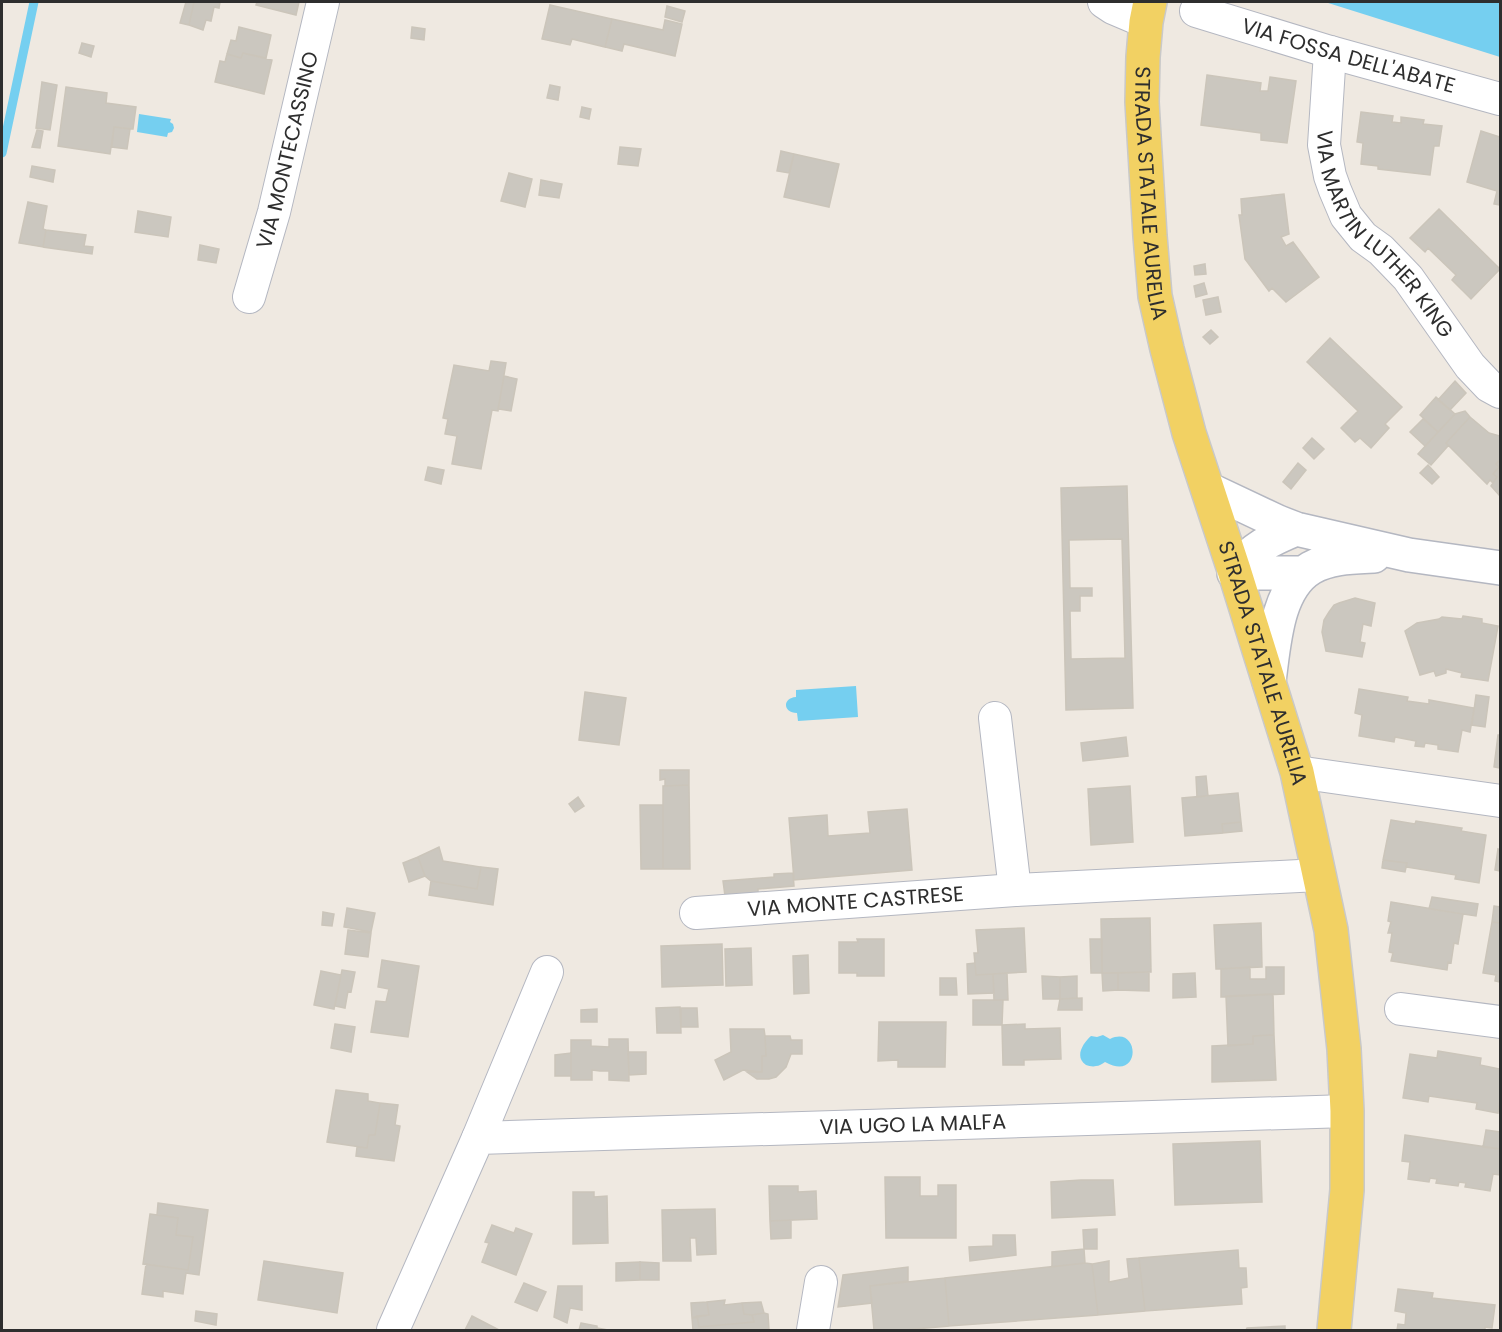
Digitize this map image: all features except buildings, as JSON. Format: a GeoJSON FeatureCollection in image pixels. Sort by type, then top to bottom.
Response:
{"type":"FeatureCollection","features":[{"type":"Feature","properties":{"kind":"main road","name":"STRADA STATALE AURELIA"},"geometry":{"type":"LineString","coordinates":[[1148,12],[1143,57],[1142,102],[1155,296],[1189,433],[1297,772],[1331,930],[1344,1049],[1347,1111],[1347,1190],[1334,1330]]}},
{"type":"Feature","properties":{"kind":"street","name":"VIA MONTECASSINO"},"geometry":{"type":"LineString","coordinates":[[249,297],[274,212],[323,2]]}},
{"type":"Feature","properties":{"kind":"street"},"geometry":{"type":"LineString","coordinates":[[1104,2],[1113,8],[1148,12]]}},
{"type":"Feature","properties":{"kind":"street","name":"VIA FOSSA DELL'ABATE"},"geometry":{"type":"LineString","coordinates":[[1196,11],[1330,52],[1500,99]]}},
{"type":"Feature","properties":{"kind":"street","name":"VIA MARTIN LUTHER KING"},"geometry":{"type":"LineString","coordinates":[[1330,52],[1325,158],[1332,183],[1346,216],[1363,237],[1381,250],[1408,278],[1470,366],[1489,386],[1500,392]]}},
{"type":"Feature","properties":{"kind":"street"},"geometry":{"type":"LineString","coordinates":[[1208,489],[1296,529],[1409,555],[1500,568]]}},
{"type":"Feature","properties":{"kind":"street"},"geometry":{"type":"LineString","coordinates":[[1234,572],[1254,550],[1275,537],[1296,529]]}},
{"type":"Feature","properties":{"kind":"street"},"geometry":{"type":"LineString","coordinates":[[1269,681],[1280,615],[1295,583],[1304,573],[1322,563],[1336,559],[1409,555]]}},
{"type":"Feature","properties":{"kind":"street"},"geometry":{"type":"LineString","coordinates":[[1234,572],[1304,573]]}},
{"type":"Feature","properties":{"kind":"street"},"geometry":{"type":"LineString","coordinates":[[995,718],[1015,890]]}},
{"type":"Feature","properties":{"kind":"street"},"geometry":{"type":"LineString","coordinates":[[1297,772],[1500,801]]}},
{"type":"Feature","properties":{"kind":"street","name":"VIA MONTE CASTRESE"},"geometry":{"type":"LineString","coordinates":[[696,913],[1015,890],[1319,875]]}},
{"type":"Feature","properties":{"kind":"street"},"geometry":{"type":"LineString","coordinates":[[393,1330],[478,1138],[547,972]]}},
{"type":"Feature","properties":{"kind":"street"},"geometry":{"type":"LineString","coordinates":[[1401,1009],[1500,1022]]}},
{"type":"Feature","properties":{"kind":"street","name":"VIA UGO LA MALFA"},"geometry":{"type":"LineString","coordinates":[[478,1138],[1347,1111]]}},
{"type":"Feature","properties":{"kind":"street"},"geometry":{"type":"LineString","coordinates":[[813,1330],[821,1282]]}},
{"type":"Feature","properties":{"kind":"water"},"geometry":{"type":"Polygon","coordinates":[[[1325,2],[1500,2],[1500,57],[1325,2]]]}},
{"type":"Feature","properties":{"kind":"water"},"geometry":{"type":"Polygon","coordinates":[[[139,114],[171,119],[170,122],[174,128],[167,137],[137,132],[139,114]]]}},
{"type":"Feature","properties":{"kind":"water"},"geometry":{"type":"Polygon","coordinates":[[[856,686],[858,717],[798,721],[797,713],[789,711],[786,705],[788,700],[796,697],[796,690],[856,686]]]}},
{"type":"Feature","properties":{"kind":"water"},"geometry":{"type":"Polygon","coordinates":[[[1103,1035],[1110,1039],[1120,1037],[1127,1039],[1133,1053],[1126,1065],[1117,1066],[1105,1062],[1092,1066],[1082,1062],[1080,1054],[1085,1042],[1091,1036],[1103,1035]]]}},
{"type":"Feature","properties":{"kind":"waterway"},"geometry":{"type":"LineString","coordinates":[[2,153],[34,2]]}}]}
